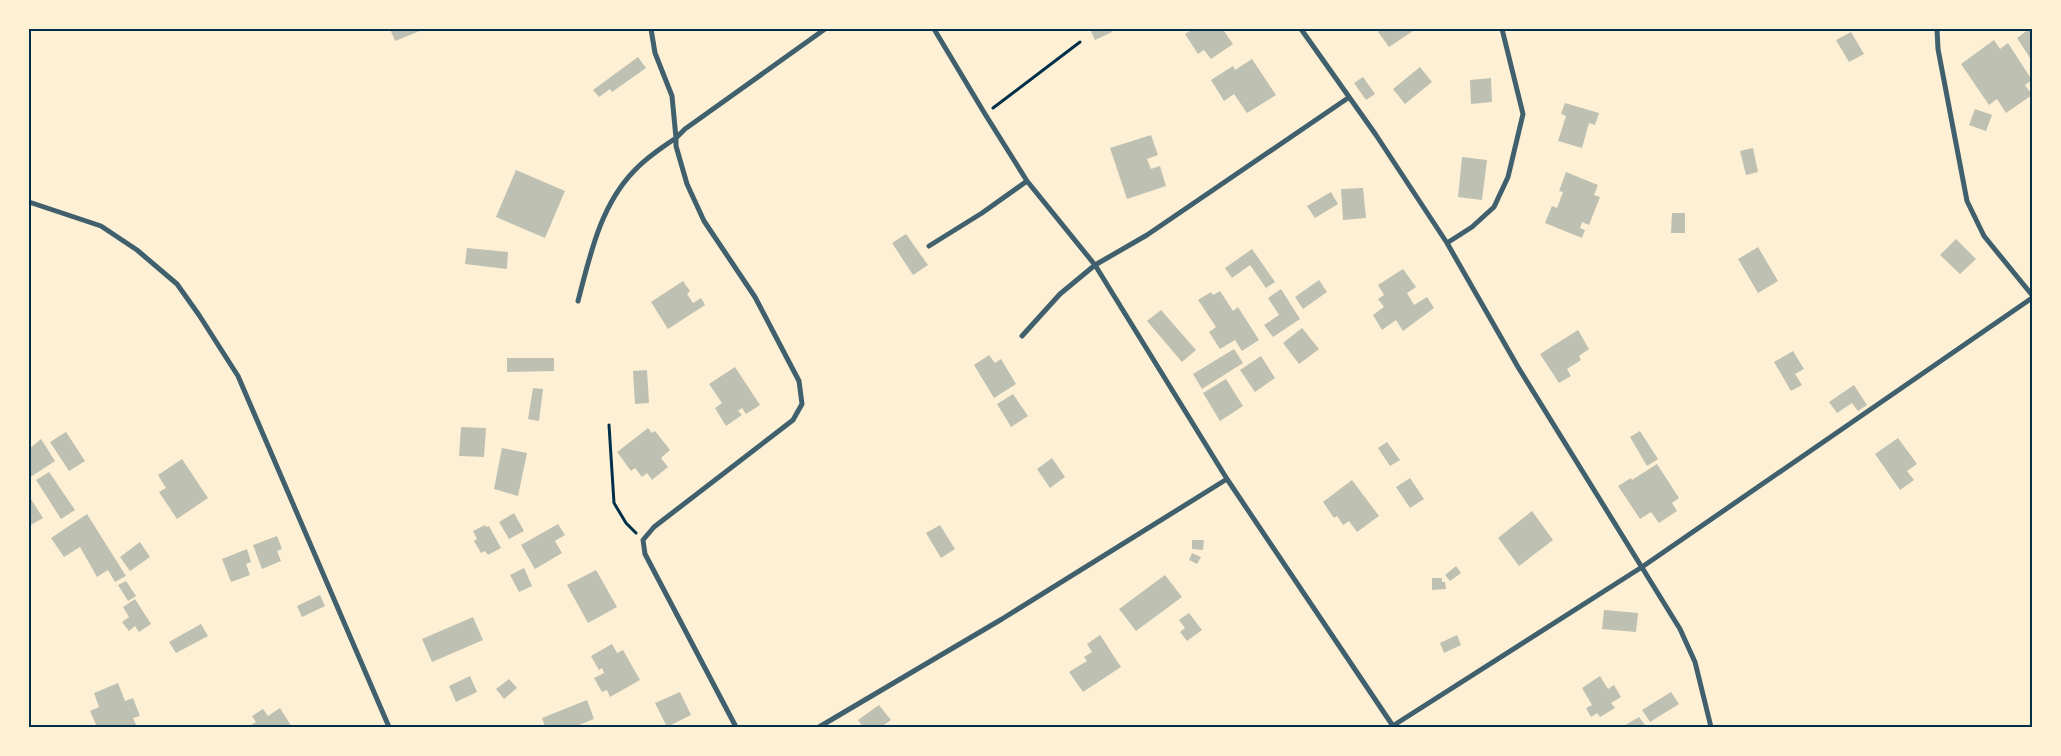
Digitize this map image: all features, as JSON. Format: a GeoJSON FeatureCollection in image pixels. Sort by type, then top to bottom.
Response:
{"type":"FeatureCollection","features":[{"type":"Feature","properties":{"kind":"street"},"geometry":{"type":"LineString","coordinates":[[650,29],[655,53],[672,96],[676,146],[687,184],[704,221],[759,305],[799,381],[802,404],[793,420],[654,527],[643,540],[645,554],[736,727]]}},
{"type":"Feature","properties":{"kind":"street"},"geometry":{"type":"LineString","coordinates":[[578,301],[596,235],[611,202],[633,172],[685,129],[825,29]]}},
{"type":"Feature","properties":{"kind":"street"},"geometry":{"type":"LineString","coordinates":[[934,29],[1028,181],[1095,265],[1227,479],[1392,727],[1642,567],[2032,298]]}},
{"type":"Feature","properties":{"kind":"street"},"geometry":{"type":"LineString","coordinates":[[1300,29],[1376,135],[1447,243],[1518,367],[1680,629],[1695,662],[1711,727]]}},
{"type":"Feature","properties":{"kind":"street"},"geometry":{"type":"LineString","coordinates":[[1447,243],[1472,227],[1494,207],[1508,177],[1523,114],[1502,29]]}},
{"type":"Feature","properties":{"kind":"street"},"geometry":{"type":"LineString","coordinates":[[1937,29],[1938,49],[1967,201],[1984,236],[2032,295]]}},
{"type":"Feature","properties":{"kind":"street"},"geometry":{"type":"LineString","coordinates":[[1022,336],[1060,294],[1095,265],[1147,235],[1348,98]]}},
{"type":"Feature","properties":{"kind":"street"},"geometry":{"type":"LineString","coordinates":[[929,246],[982,214],[1028,181]]}},
{"type":"Feature","properties":{"kind":"street"},"geometry":{"type":"LineString","coordinates":[[29,202],[101,226],[137,250],[177,284],[199,315],[238,376],[390,727]]}},
{"type":"Feature","properties":{"kind":"street"},"geometry":{"type":"LineString","coordinates":[[819,727],[1002,619],[1227,479]]}},
{"type":"Feature","properties":{"kind":"path"},"geometry":{"type":"LineString","coordinates":[[985,114],[1080,42]]}},
{"type":"Feature","properties":{"kind":"path"},"geometry":{"type":"LineString","coordinates":[[609,425],[614,503],[626,523],[643,540]]}},
{"type":"Feature","properties":{"kind":"building"},"geometry":{"type":"Polygon","coordinates":[[[390,29],[425,29],[395,41],[390,29]]]}},
{"type":"Feature","properties":{"kind":"building"},"geometry":{"type":"Polygon","coordinates":[[[1090,29],[1110,29],[1112,32],[1095,40],[1090,29]]]}},
{"type":"Feature","properties":{"kind":"building"},"geometry":{"type":"Polygon","coordinates":[[[1193,29],[1227,29],[1224,31],[1233,44],[1211,59],[1204,50],[1198,54],[1185,34],[1193,29]]]}},
{"type":"Feature","properties":{"kind":"building"},"geometry":{"type":"Polygon","coordinates":[[[1376,29],[1416,29],[1389,47],[1376,29]]]}},
{"type":"Feature","properties":{"kind":"building"},"geometry":{"type":"Polygon","coordinates":[[[2029,29],[2032,29],[2032,61],[2017,38],[2029,29]]]}},
{"type":"Feature","properties":{"kind":"building"},"geometry":{"type":"Polygon","coordinates":[[[1851,32],[1864,54],[1849,62],[1836,40],[1851,32]]]}},
{"type":"Feature","properties":{"kind":"building"},"geometry":{"type":"Polygon","coordinates":[[[1994,40],[2000,49],[2008,43],[2032,80],[2025,85],[2032,95],[2006,113],[1997,99],[1989,105],[1961,64],[1994,40]]]}},
{"type":"Feature","properties":{"kind":"building"},"geometry":{"type":"Polygon","coordinates":[[[638,57],[646,68],[612,92],[610,89],[599,97],[593,90],[638,57]]]}},
{"type":"Feature","properties":{"kind":"building"},"geometry":{"type":"Polygon","coordinates":[[[1252,59],[1276,95],[1247,113],[1234,94],[1224,101],[1211,80],[1233,66],[1235,70],[1252,59]]]}},
{"type":"Feature","properties":{"kind":"building"},"geometry":{"type":"Polygon","coordinates":[[[1420,67],[1432,82],[1405,104],[1393,89],[1420,67]]]}},
{"type":"Feature","properties":{"kind":"building"},"geometry":{"type":"Polygon","coordinates":[[[1363,77],[1375,94],[1366,100],[1354,83],[1363,77]]]}},
{"type":"Feature","properties":{"kind":"building"},"geometry":{"type":"Polygon","coordinates":[[[1491,78],[1492,102],[1471,104],[1470,80],[1491,78]]]}},
{"type":"Feature","properties":{"kind":"building"},"geometry":{"type":"Polygon","coordinates":[[[1565,103],[1599,113],[1595,125],[1589,123],[1582,148],[1558,141],[1566,116],[1561,114],[1565,103]]]}},
{"type":"Feature","properties":{"kind":"building"},"geometry":{"type":"Polygon","coordinates":[[[1975,109],[1992,115],[1986,131],[1969,125],[1975,109]]]}},
{"type":"Feature","properties":{"kind":"building"},"geometry":{"type":"Polygon","coordinates":[[[1151,135],[1158,155],[1147,159],[1151,169],[1160,166],[1166,186],[1127,199],[1110,148],[1151,135]]]}},
{"type":"Feature","properties":{"kind":"building"},"geometry":{"type":"Polygon","coordinates":[[[1753,148],[1758,172],[1746,175],[1740,151],[1753,148]]]}},
{"type":"Feature","properties":{"kind":"building"},"geometry":{"type":"Polygon","coordinates":[[[1462,157],[1487,160],[1482,200],[1458,197],[1462,157]]]}},
{"type":"Feature","properties":{"kind":"building"},"geometry":{"type":"Polygon","coordinates":[[[516,170],[565,191],[545,238],[496,217],[516,170]]]}},
{"type":"Feature","properties":{"kind":"building"},"geometry":{"type":"Polygon","coordinates":[[[1566,172],[1598,185],[1594,195],[1600,197],[1589,225],[1582,222],[1580,228],[1585,230],[1582,238],[1545,223],[1552,206],[1557,208],[1563,192],[1559,191],[1566,172]]]}},
{"type":"Feature","properties":{"kind":"building"},"geometry":{"type":"Polygon","coordinates":[[[1363,188],[1366,218],[1343,220],[1341,189],[1363,188]]]}},
{"type":"Feature","properties":{"kind":"building"},"geometry":{"type":"Polygon","coordinates":[[[1331,192],[1338,204],[1315,218],[1307,206],[1331,192]]]}},
{"type":"Feature","properties":{"kind":"building"},"geometry":{"type":"Polygon","coordinates":[[[1672,213],[1685,213],[1685,233],[1671,233],[1672,213]]]}},
{"type":"Feature","properties":{"kind":"building"},"geometry":{"type":"Polygon","coordinates":[[[906,234],[928,265],[913,275],[892,243],[906,234]]]}},
{"type":"Feature","properties":{"kind":"building"},"geometry":{"type":"Polygon","coordinates":[[[1956,239],[1976,259],[1960,274],[1940,255],[1956,239]]]}},
{"type":"Feature","properties":{"kind":"building"},"geometry":{"type":"Polygon","coordinates":[[[1758,247],[1778,281],[1758,293],[1738,259],[1758,247]]]}},
{"type":"Feature","properties":{"kind":"building"},"geometry":{"type":"Polygon","coordinates":[[[467,248],[508,252],[507,269],[465,264],[467,248]]]}},
{"type":"Feature","properties":{"kind":"building"},"geometry":{"type":"Polygon","coordinates":[[[1252,249],[1275,282],[1266,288],[1250,265],[1232,278],[1225,268],[1252,249]]]}},
{"type":"Feature","properties":{"kind":"building"},"geometry":{"type":"Polygon","coordinates":[[[1403,269],[1416,287],[1407,293],[1414,305],[1427,297],[1434,308],[1403,331],[1396,320],[1382,330],[1373,315],[1384,307],[1378,299],[1384,295],[1378,285],[1403,269]]]}},
{"type":"Feature","properties":{"kind":"building"},"geometry":{"type":"Polygon","coordinates":[[[1319,280],[1327,292],[1303,309],[1295,297],[1319,280]]]}},
{"type":"Feature","properties":{"kind":"building"},"geometry":{"type":"Polygon","coordinates":[[[683,281],[690,291],[687,294],[693,303],[701,298],[705,305],[668,329],[651,302],[683,281]]]}},
{"type":"Feature","properties":{"kind":"building"},"geometry":{"type":"Polygon","coordinates":[[[1281,289],[1300,319],[1273,337],[1264,325],[1279,315],[1268,298],[1281,289]]]}},
{"type":"Feature","properties":{"kind":"building"},"geometry":{"type":"Polygon","coordinates":[[[1220,291],[1233,311],[1238,307],[1259,340],[1242,351],[1235,340],[1220,349],[1209,332],[1216,327],[1198,300],[1211,292],[1213,295],[1220,291]]]}},
{"type":"Feature","properties":{"kind":"building"},"geometry":{"type":"Polygon","coordinates":[[[1161,310],[1196,350],[1182,362],[1147,321],[1161,310]]]}},
{"type":"Feature","properties":{"kind":"building"},"geometry":{"type":"Polygon","coordinates":[[[1302,328],[1319,349],[1299,364],[1283,343],[1302,328]]]}},
{"type":"Feature","properties":{"kind":"building"},"geometry":{"type":"Polygon","coordinates":[[[1578,330],[1589,349],[1579,356],[1581,360],[1567,369],[1571,376],[1559,383],[1540,354],[1578,330]]]}},
{"type":"Feature","properties":{"kind":"building"},"geometry":{"type":"Polygon","coordinates":[[[1234,349],[1243,363],[1202,389],[1193,374],[1234,349]]]}},
{"type":"Feature","properties":{"kind":"building"},"geometry":{"type":"Polygon","coordinates":[[[1793,351],[1804,369],[1795,374],[1802,385],[1791,391],[1774,362],[1793,351]]]}},
{"type":"Feature","properties":{"kind":"building"},"geometry":{"type":"Polygon","coordinates":[[[989,355],[995,363],[1001,359],[1016,384],[994,398],[974,365],[989,355]]]}},
{"type":"Feature","properties":{"kind":"building"},"geometry":{"type":"Polygon","coordinates":[[[1261,356],[1275,378],[1255,392],[1240,370],[1261,356]]]}},
{"type":"Feature","properties":{"kind":"building"},"geometry":{"type":"Polygon","coordinates":[[[507,358],[554,358],[554,371],[507,372],[507,358]]]}},
{"type":"Feature","properties":{"kind":"building"},"geometry":{"type":"Polygon","coordinates":[[[735,367],[760,405],[746,414],[742,408],[738,411],[742,415],[726,426],[715,408],[722,403],[709,384],[735,367]]]}},
{"type":"Feature","properties":{"kind":"building"},"geometry":{"type":"Polygon","coordinates":[[[647,370],[649,403],[635,404],[633,371],[647,370]]]}},
{"type":"Feature","properties":{"kind":"building"},"geometry":{"type":"Polygon","coordinates":[[[1226,379],[1243,406],[1220,421],[1203,393],[1226,379]]]}},
{"type":"Feature","properties":{"kind":"building"},"geometry":{"type":"Polygon","coordinates":[[[1854,385],[1867,405],[1858,411],[1852,403],[1837,413],[1829,402],[1854,385]]]}},
{"type":"Feature","properties":{"kind":"building"},"geometry":{"type":"Polygon","coordinates":[[[533,388],[543,389],[539,421],[528,419],[533,388]]]}},
{"type":"Feature","properties":{"kind":"building"},"geometry":{"type":"Polygon","coordinates":[[[1013,394],[1028,416],[1011,427],[997,404],[1013,394]]]}},
{"type":"Feature","properties":{"kind":"building"},"geometry":{"type":"Polygon","coordinates":[[[461,427],[486,428],[484,457],[459,456],[461,427]]]}},
{"type":"Feature","properties":{"kind":"building"},"geometry":{"type":"Polygon","coordinates":[[[648,428],[652,433],[655,431],[670,450],[661,458],[668,467],[652,480],[647,473],[642,477],[635,468],[631,471],[617,452],[648,428]]]}},
{"type":"Feature","properties":{"kind":"building"},"geometry":{"type":"Polygon","coordinates":[[[1640,431],[1658,459],[1647,466],[1630,437],[1640,431]]]}},
{"type":"Feature","properties":{"kind":"building"},"geometry":{"type":"Polygon","coordinates":[[[66,432],[85,461],[69,471],[50,442],[66,432]]]}},
{"type":"Feature","properties":{"kind":"building"},"geometry":{"type":"Polygon","coordinates":[[[1898,438],[1917,464],[1907,471],[1914,480],[1900,490],[1875,454],[1898,438]]]}},
{"type":"Feature","properties":{"kind":"building"},"geometry":{"type":"Polygon","coordinates":[[[41,439],[55,461],[29,478],[29,449],[41,439]]]}},
{"type":"Feature","properties":{"kind":"building"},"geometry":{"type":"Polygon","coordinates":[[[1387,442],[1400,460],[1390,466],[1378,448],[1387,442]]]}},
{"type":"Feature","properties":{"kind":"building"},"geometry":{"type":"Polygon","coordinates":[[[502,448],[527,453],[518,496],[494,489],[502,448]]]}},
{"type":"Feature","properties":{"kind":"building"},"geometry":{"type":"Polygon","coordinates":[[[1052,458],[1065,477],[1050,488],[1037,469],[1052,458]]]}},
{"type":"Feature","properties":{"kind":"building"},"geometry":{"type":"Polygon","coordinates":[[[182,459],[208,498],[177,519],[159,492],[166,488],[158,475],[182,459]]]}},
{"type":"Feature","properties":{"kind":"building"},"geometry":{"type":"Polygon","coordinates":[[[1657,464],[1679,498],[1672,503],[1677,511],[1659,523],[1651,512],[1640,519],[1618,486],[1631,478],[1632,480],[1657,464]]]}},
{"type":"Feature","properties":{"kind":"building"},"geometry":{"type":"Polygon","coordinates":[[[49,472],[75,510],[61,519],[36,480],[49,472]]]}},
{"type":"Feature","properties":{"kind":"building"},"geometry":{"type":"Polygon","coordinates":[[[1410,478],[1424,499],[1410,508],[1396,487],[1410,478]]]}},
{"type":"Feature","properties":{"kind":"building"},"geometry":{"type":"Polygon","coordinates":[[[1352,480],[1379,516],[1357,532],[1349,521],[1343,525],[1337,516],[1334,518],[1323,502],[1352,480]]]}},
{"type":"Feature","properties":{"kind":"building"},"geometry":{"type":"Polygon","coordinates":[[[29,496],[43,518],[29,526],[29,496]]]}},
{"type":"Feature","properties":{"kind":"building"},"geometry":{"type":"Polygon","coordinates":[[[1532,511],[1553,540],[1519,566],[1498,538],[1532,511]]]}},
{"type":"Feature","properties":{"kind":"building"},"geometry":{"type":"Polygon","coordinates":[[[514,513],[524,531],[509,539],[499,522],[514,513]]]}},
{"type":"Feature","properties":{"kind":"building"},"geometry":{"type":"Polygon","coordinates":[[[87,514],[126,576],[115,582],[108,570],[97,577],[80,547],[64,557],[51,538],[87,514]]]}},
{"type":"Feature","properties":{"kind":"building"},"geometry":{"type":"Polygon","coordinates":[[[558,524],[565,535],[555,541],[562,553],[535,569],[521,545],[558,524]]]}},
{"type":"Feature","properties":{"kind":"building"},"geometry":{"type":"Polygon","coordinates":[[[485,525],[486,527],[489,526],[501,548],[488,555],[485,551],[481,553],[474,541],[477,539],[473,531],[485,525]]]}},
{"type":"Feature","properties":{"kind":"building"},"geometry":{"type":"Polygon","coordinates":[[[940,525],[955,549],[941,558],[926,533],[940,525]]]}},
{"type":"Feature","properties":{"kind":"building"},"geometry":{"type":"Polygon","coordinates":[[[277,536],[282,549],[277,551],[281,561],[262,569],[253,545],[277,536]]]}},
{"type":"Feature","properties":{"kind":"building"},"geometry":{"type":"Polygon","coordinates":[[[1192,540],[1204,540],[1203,550],[1192,549],[1192,540]]]}},
{"type":"Feature","properties":{"kind":"building"},"geometry":{"type":"Polygon","coordinates":[[[140,542],[150,557],[130,571],[120,557],[140,542]]]}},
{"type":"Feature","properties":{"kind":"building"},"geometry":{"type":"Polygon","coordinates":[[[247,549],[251,562],[246,564],[250,575],[231,582],[222,559],[247,549]]]}},
{"type":"Feature","properties":{"kind":"building"},"geometry":{"type":"Polygon","coordinates":[[[1192,553],[1201,557],[1197,564],[1189,560],[1192,553]]]}},
{"type":"Feature","properties":{"kind":"building"},"geometry":{"type":"Polygon","coordinates":[[[1456,566],[1461,573],[1450,581],[1445,575],[1456,566]]]}},
{"type":"Feature","properties":{"kind":"building"},"geometry":{"type":"Polygon","coordinates":[[[524,568],[532,586],[519,592],[510,575],[524,568]]]}},
{"type":"Feature","properties":{"kind":"building"},"geometry":{"type":"Polygon","coordinates":[[[596,570],[617,607],[588,623],[567,585],[596,570]]]}},
{"type":"Feature","properties":{"kind":"building"},"geometry":{"type":"Polygon","coordinates":[[[1165,575],[1182,597],[1136,631],[1119,609],[1165,575]]]}},
{"type":"Feature","properties":{"kind":"building"},"geometry":{"type":"Polygon","coordinates":[[[1432,578],[1442,578],[1446,589],[1432,590],[1432,578]]]}},
{"type":"Feature","properties":{"kind":"building"},"geometry":{"type":"Polygon","coordinates":[[[126,581],[136,596],[128,601],[118,585],[126,581]]]}},
{"type":"Feature","properties":{"kind":"building"},"geometry":{"type":"Polygon","coordinates":[[[320,595],[325,606],[302,617],[297,606],[320,595]]]}},
{"type":"Feature","properties":{"kind":"building"},"geometry":{"type":"Polygon","coordinates":[[[135,599],[151,624],[139,632],[135,626],[129,631],[122,622],[129,617],[123,607],[135,599]]]}},
{"type":"Feature","properties":{"kind":"building"},"geometry":{"type":"Polygon","coordinates":[[[1604,610],[1638,613],[1636,632],[1602,629],[1604,610]]]}},
{"type":"Feature","properties":{"kind":"building"},"geometry":{"type":"Polygon","coordinates":[[[1189,613],[1202,630],[1187,641],[1180,632],[1185,628],[1179,620],[1189,613]]]}},
{"type":"Feature","properties":{"kind":"building"},"geometry":{"type":"Polygon","coordinates":[[[473,617],[483,640],[432,662],[422,639],[473,617]]]}},
{"type":"Feature","properties":{"kind":"building"},"geometry":{"type":"Polygon","coordinates":[[[201,624],[208,636],[176,653],[169,642],[201,624]]]}},
{"type":"Feature","properties":{"kind":"building"},"geometry":{"type":"Polygon","coordinates":[[[1100,635],[1121,667],[1083,692],[1069,672],[1087,661],[1084,657],[1092,652],[1087,644],[1100,635]]]}},
{"type":"Feature","properties":{"kind":"building"},"geometry":{"type":"Polygon","coordinates":[[[1457,635],[1461,645],[1444,653],[1440,643],[1457,635]]]}},
{"type":"Feature","properties":{"kind":"building"},"geometry":{"type":"Polygon","coordinates":[[[612,644],[617,653],[623,650],[640,680],[610,697],[607,690],[602,692],[594,678],[604,673],[602,668],[599,670],[591,656],[612,644]]]}},
{"type":"Feature","properties":{"kind":"building"},"geometry":{"type":"Polygon","coordinates":[[[470,676],[477,692],[456,702],[449,686],[470,676]]]}},
{"type":"Feature","properties":{"kind":"building"},"geometry":{"type":"Polygon","coordinates":[[[1600,676],[1608,689],[1614,685],[1621,697],[1611,703],[1615,708],[1600,717],[1597,713],[1591,717],[1586,708],[1592,705],[1582,688],[1600,676]]]}},
{"type":"Feature","properties":{"kind":"building"},"geometry":{"type":"Polygon","coordinates":[[[509,679],[517,688],[504,699],[496,689],[509,679]]]}},
{"type":"Feature","properties":{"kind":"building"},"geometry":{"type":"Polygon","coordinates":[[[118,683],[125,701],[133,698],[140,716],[133,718],[137,727],[97,727],[90,711],[99,707],[94,693],[118,683]]]}},
{"type":"Feature","properties":{"kind":"building"},"geometry":{"type":"Polygon","coordinates":[[[680,692],[691,715],[667,727],[655,703],[680,692]]]}},
{"type":"Feature","properties":{"kind":"building"},"geometry":{"type":"Polygon","coordinates":[[[1671,692],[1679,704],[1650,722],[1642,710],[1671,692]]]}},
{"type":"Feature","properties":{"kind":"building"},"geometry":{"type":"Polygon","coordinates":[[[587,700],[594,719],[574,727],[545,727],[542,718],[587,700]]]}},
{"type":"Feature","properties":{"kind":"building"},"geometry":{"type":"Polygon","coordinates":[[[879,705],[891,720],[881,727],[863,727],[858,720],[879,705]]]}},
{"type":"Feature","properties":{"kind":"building"},"geometry":{"type":"Polygon","coordinates":[[[280,708],[292,727],[248,727],[256,722],[252,716],[263,709],[268,716],[280,708]]]}},
{"type":"Feature","properties":{"kind":"building"},"geometry":{"type":"Polygon","coordinates":[[[1639,717],[1645,725],[1642,727],[1622,727],[1639,717]]]}}]}
